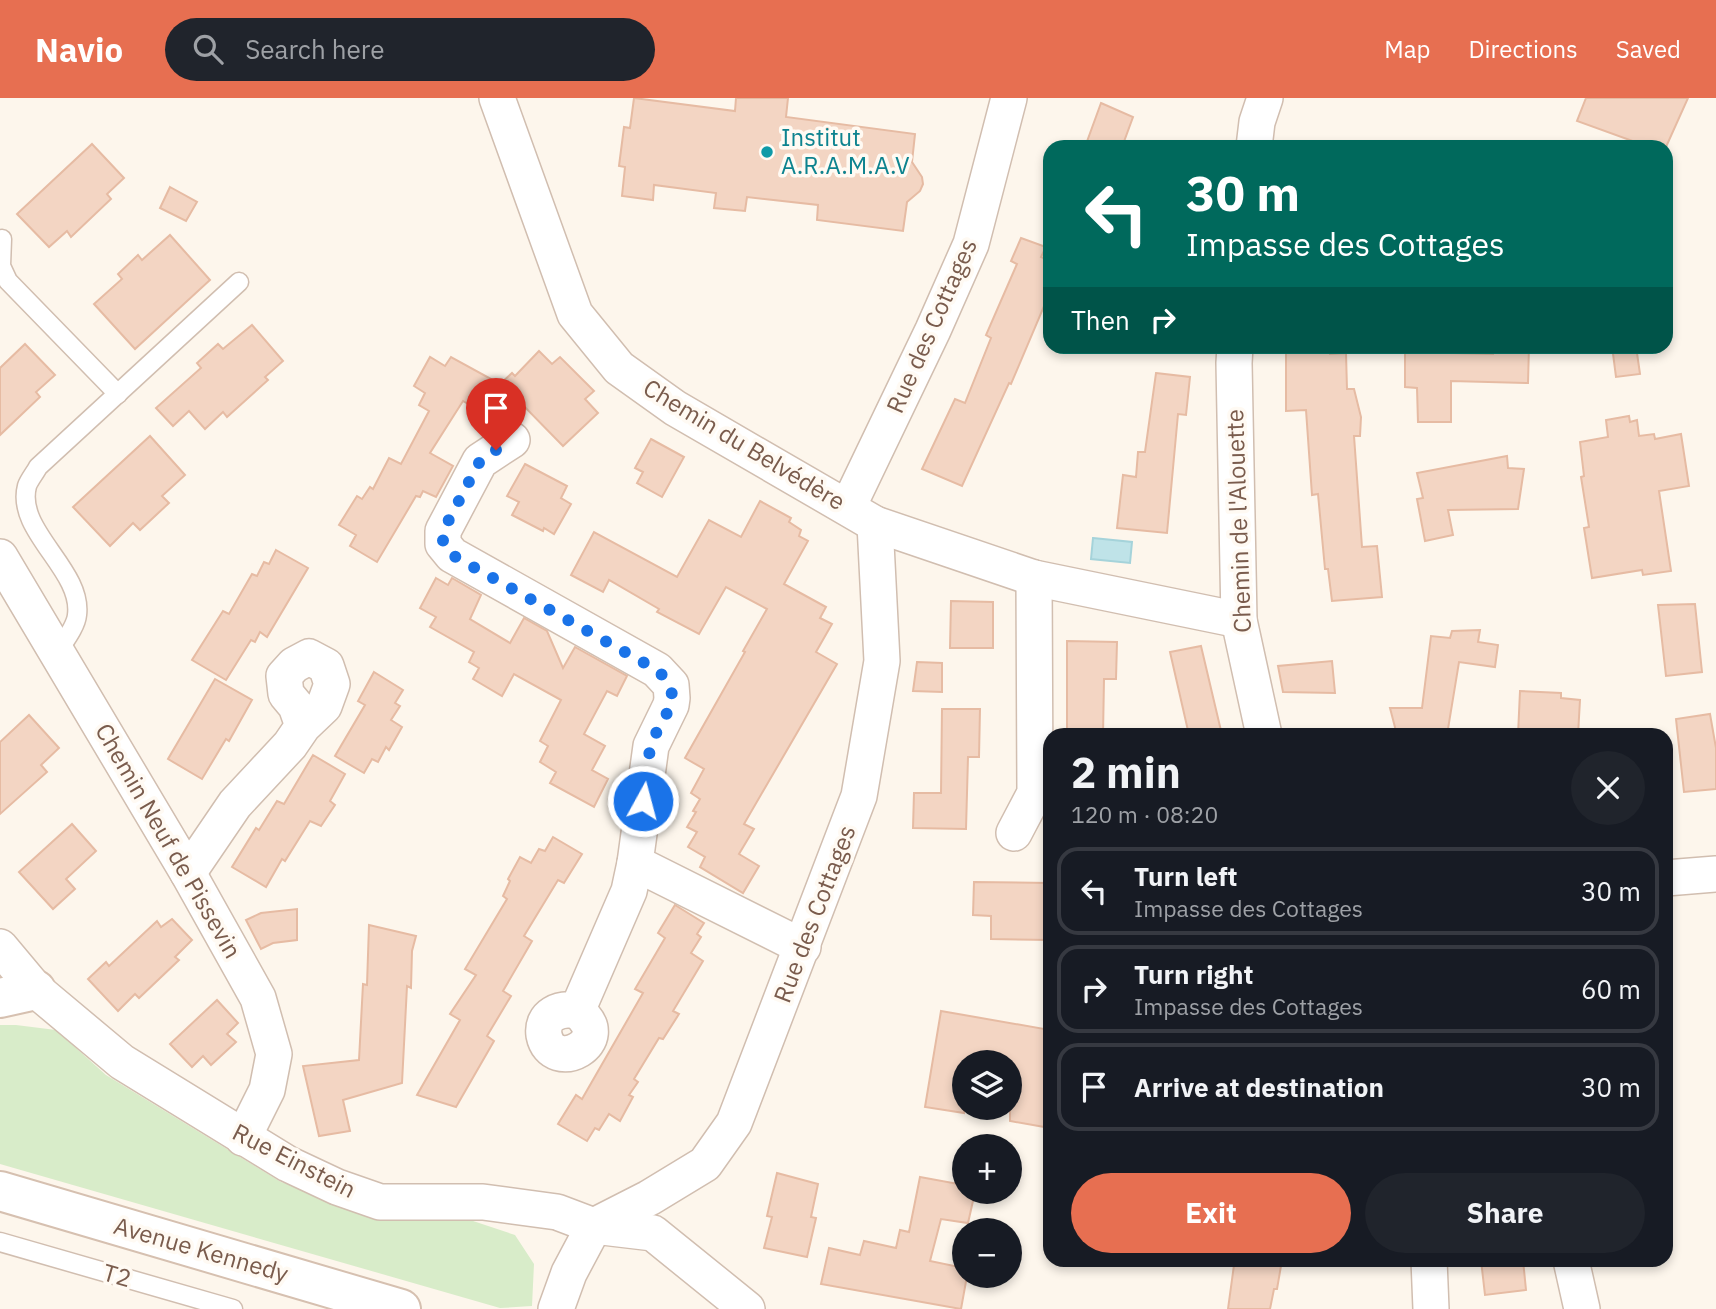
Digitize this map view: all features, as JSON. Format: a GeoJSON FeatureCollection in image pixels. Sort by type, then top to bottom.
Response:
{"type":"FeatureCollection","features":[{"type":"Feature","properties":{"kind":"main road","name":"Avenue Kennedy"},"geometry":{"type":"LineString","coordinates":[[0,1191],[401,1309]]}},
{"type":"Feature","properties":{"kind":"street","name":"Chemin du Belvédère"},"geometry":{"type":"LineString","coordinates":[[497,98],[575,314],[619,368],[675,408],[861,515],[1034,578],[1239,620]]}},
{"type":"Feature","properties":{"kind":"street","name":"Rue des Cottages"},"geometry":{"type":"LineString","coordinates":[[594,1226],[649,1198],[705,1164],[734,1123],[859,796],[882,661],[861,515],[933,330],[971,244],[1009,98]]}},
{"type":"Feature","properties":{"kind":"street"},"geometry":{"type":"LineString","coordinates":[[1255,140],[1257,122],[1265,98]]}},
{"type":"Feature","properties":{"kind":"street","name":"Chemin de l'Alouette"},"geometry":{"type":"LineString","coordinates":[[1235,354],[1239,620],[1262,728]]}},
{"type":"Feature","properties":{"kind":"street"},"geometry":{"type":"LineString","coordinates":[[512,440],[480,461],[443,531],[443,544],[452,555],[657,670],[667,679],[673,691],[671,705],[651,746],[629,891],[577,1010]]}},
{"type":"Feature","properties":{"kind":"street","name":"Chemin Neuf de Pissevin"},"geometry":{"type":"LineString","coordinates":[[0,557],[188,873],[258,998],[274,1054],[267,1090],[243,1138]]}},
{"type":"Feature","properties":{"kind":"street"},"geometry":{"type":"LineString","coordinates":[[1014,833],[1035,793],[1034,578]]}},
{"type":"Feature","properties":{"kind":"street"},"geometry":{"type":"LineString","coordinates":[[188,873],[235,804],[290,745],[303,726]]}},
{"type":"Feature","properties":{"kind":"street"},"geometry":{"type":"LineString","coordinates":[[635,863],[803,947]]}},
{"type":"Feature","properties":{"kind":"street"},"geometry":{"type":"LineString","coordinates":[[1673,877],[1716,874]]}},
{"type":"Feature","properties":{"kind":"street","name":"Rue Einstein"},"geometry":{"type":"LineString","coordinates":[[0,947],[18,994],[122,1062],[288,1164],[337,1187],[380,1202],[483,1202],[557,1212],[594,1226],[653,1233],[747,1309]]}},
{"type":"Feature","properties":{"kind":"street"},"geometry":{"type":"LineString","coordinates":[[556,1309],[569,1273],[594,1226]]}},
{"type":"Feature","properties":{"kind":"street"},"geometry":{"type":"LineString","coordinates":[[1429,1267],[1431,1309]]}},
{"type":"Feature","properties":{"kind":"street"},"geometry":{"type":"LineString","coordinates":[[1573,1267],[1582,1309]]}},
{"type":"Feature","properties":{"kind":"lane"},"geometry":{"type":"LineString","coordinates":[[2,239],[1,266],[8,281],[118,394]]}},
{"type":"Feature","properties":{"kind":"lane"},"geometry":{"type":"LineString","coordinates":[[57,653],[78,616],[75,597],[68,578],[28,513],[27,487],[38,467],[239,282]]}},
{"type":"Feature","properties":{"kind":"lane","name":"T2"},"geometry":{"type":"LineString","coordinates":[[0,1242],[233,1309]]}},
{"type":"Feature","properties":{"kind":"green space"},"geometry":{"type":"Polygon","coordinates":[[[0,1025],[56,1030],[106,1075],[281,1182],[389,1217],[464,1218],[515,1235],[534,1264],[532,1306],[500,1308],[0,1164],[0,1025]]]}},
{"type":"Feature","properties":{"kind":"water"},"geometry":{"type":"Polygon","coordinates":[[[1093,538],[1132,542],[1130,563],[1091,559],[1093,538]]]}},
{"type":"Feature","properties":{"kind":"building","name":"Institut A.R.A.M.A.V"},"geometry":{"type":"Polygon","coordinates":[[[634,98],[735,111],[736,98],[788,98],[786,117],[915,134],[912,162],[922,177],[923,184],[920,191],[907,202],[903,231],[817,220],[818,205],[747,197],[745,211],[714,208],[716,193],[654,185],[653,200],[622,196],[625,167],[619,166],[624,127],[630,128],[634,98]]]}},
{"type":"Feature","properties":{"kind":"building"},"geometry":{"type":"Polygon","coordinates":[[[1586,98],[1688,98],[1669,140],[1630,140],[1577,121],[1586,98]]]}},
{"type":"Feature","properties":{"kind":"building"},"geometry":{"type":"Polygon","coordinates":[[[1101,103],[1133,117],[1125,140],[1088,140],[1101,103]]]}},
{"type":"Feature","properties":{"kind":"building"},"geometry":{"type":"Polygon","coordinates":[[[92,144],[124,178],[107,194],[111,199],[71,237],[67,231],[49,247],[17,214],[92,144]]]}},
{"type":"Feature","properties":{"kind":"building"},"geometry":{"type":"Polygon","coordinates":[[[170,187],[197,202],[186,221],[160,208],[170,187]]]}},
{"type":"Feature","properties":{"kind":"building"},"geometry":{"type":"Polygon","coordinates":[[[170,235],[210,280],[135,349],[94,304],[122,279],[118,274],[138,255],[142,260],[170,235]]]}},
{"type":"Feature","properties":{"kind":"building"},"geometry":{"type":"Polygon","coordinates":[[[1021,238],[1043,246],[1043,309],[1011,384],[1009,383],[962,486],[922,469],[955,399],[965,403],[991,338],[986,335],[1017,264],[1011,261],[1021,238]]]}},
{"type":"Feature","properties":{"kind":"building"},"geometry":{"type":"Polygon","coordinates":[[[252,325],[283,361],[265,377],[268,380],[227,417],[223,412],[205,429],[189,411],[173,426],[156,408],[201,368],[197,363],[218,344],[223,349],[252,325]]]}},
{"type":"Feature","properties":{"kind":"building"},"geometry":{"type":"Polygon","coordinates":[[[25,344],[55,375],[36,392],[40,397],[0,435],[0,368],[25,344]]]}},
{"type":"Feature","properties":{"kind":"building"},"geometry":{"type":"Polygon","coordinates":[[[539,351],[552,364],[560,357],[594,391],[585,399],[598,413],[563,446],[519,401],[475,408],[463,401],[430,453],[453,466],[436,497],[423,491],[420,497],[416,496],[377,562],[350,546],[356,535],[339,525],[357,496],[362,499],[370,487],[373,489],[389,458],[401,464],[429,411],[419,405],[425,393],[414,386],[430,357],[445,366],[451,357],[500,384],[512,373],[515,376],[539,351]]]}},
{"type":"Feature","properties":{"kind":"building"},"geometry":{"type":"Polygon","coordinates":[[[1286,354],[1346,354],[1347,389],[1354,389],[1361,417],[1360,436],[1354,436],[1362,547],[1377,546],[1382,597],[1332,601],[1328,569],[1325,569],[1318,494],[1312,495],[1306,410],[1286,411],[1286,354]]]}},
{"type":"Feature","properties":{"kind":"building"},"geometry":{"type":"Polygon","coordinates":[[[1405,354],[1529,354],[1528,383],[1451,381],[1451,422],[1418,422],[1417,388],[1405,387],[1405,354]]]}},
{"type":"Feature","properties":{"kind":"building"},"geometry":{"type":"Polygon","coordinates":[[[1613,354],[1637,354],[1640,374],[1616,377],[1613,354]]]}},
{"type":"Feature","properties":{"kind":"building"},"geometry":{"type":"Polygon","coordinates":[[[1156,373],[1190,377],[1186,415],[1178,414],[1167,533],[1117,528],[1123,475],[1136,477],[1138,452],[1145,452],[1156,373]]]}},
{"type":"Feature","properties":{"kind":"building"},"geometry":{"type":"Polygon","coordinates":[[[1629,416],[1630,422],[1637,420],[1639,436],[1654,434],[1655,439],[1681,434],[1689,486],[1659,491],[1671,571],[1643,575],[1642,570],[1592,578],[1584,528],[1589,527],[1581,477],[1584,476],[1580,442],[1608,437],[1606,420],[1629,416]]]}},
{"type":"Feature","properties":{"kind":"building"},"geometry":{"type":"Polygon","coordinates":[[[150,436],[185,475],[162,496],[169,503],[140,530],[133,523],[110,546],[73,507],[150,436]]]}},
{"type":"Feature","properties":{"kind":"building"},"geometry":{"type":"Polygon","coordinates":[[[651,439],[684,457],[662,497],[637,483],[643,472],[635,468],[651,439]]]}},
{"type":"Feature","properties":{"kind":"building"},"geometry":{"type":"Polygon","coordinates":[[[1507,456],[1508,468],[1524,469],[1518,509],[1448,510],[1453,535],[1425,541],[1417,499],[1423,498],[1417,473],[1507,456]]]}},
{"type":"Feature","properties":{"kind":"building"},"geometry":{"type":"Polygon","coordinates":[[[525,464],[567,486],[561,498],[571,504],[554,534],[512,515],[519,502],[507,496],[525,464]]]}},
{"type":"Feature","properties":{"kind":"building"},"geometry":{"type":"Polygon","coordinates":[[[760,501],[791,518],[789,522],[801,530],[799,536],[808,541],[784,584],[826,607],[820,618],[832,624],[816,652],[837,664],[744,824],[754,829],[739,854],[759,866],[743,893],[700,867],[705,857],[688,847],[697,832],[687,827],[700,799],[691,793],[704,769],[685,758],[767,609],[726,587],[699,634],[657,612],[659,609],[609,580],[603,592],[571,575],[594,532],[677,577],[709,520],[741,537],[760,501]]]}},
{"type":"Feature","properties":{"kind":"building"},"geometry":{"type":"Polygon","coordinates":[[[276,550],[308,568],[267,637],[260,632],[255,642],[251,640],[226,680],[192,660],[223,611],[229,614],[252,574],[257,576],[264,562],[269,564],[276,550]]]}},
{"type":"Feature","properties":{"kind":"building"},"geometry":{"type":"Polygon","coordinates":[[[436,578],[448,585],[452,578],[481,595],[470,619],[510,643],[524,618],[547,631],[563,668],[575,647],[627,676],[617,696],[607,691],[584,734],[605,746],[592,770],[608,779],[594,807],[550,783],[556,772],[540,762],[548,746],[540,741],[561,700],[514,674],[502,696],[473,679],[479,668],[469,662],[474,652],[430,627],[436,617],[420,608],[436,578]]]}},
{"type":"Feature","properties":{"kind":"building"},"geometry":{"type":"Polygon","coordinates":[[[951,601],[993,602],[993,648],[950,648],[951,601]]]}},
{"type":"Feature","properties":{"kind":"building"},"geometry":{"type":"Polygon","coordinates":[[[1695,604],[1702,672],[1666,676],[1658,605],[1695,604]]]}},
{"type":"Feature","properties":{"kind":"building"},"geometry":{"type":"Polygon","coordinates":[[[1480,630],[1478,642],[1498,645],[1495,667],[1459,662],[1448,728],[1395,728],[1390,708],[1422,708],[1431,636],[1450,638],[1452,631],[1480,630]]]}},
{"type":"Feature","properties":{"kind":"building"},"geometry":{"type":"Polygon","coordinates":[[[1067,641],[1117,642],[1116,679],[1104,679],[1103,728],[1067,728],[1067,641]]]}},
{"type":"Feature","properties":{"kind":"building"},"geometry":{"type":"Polygon","coordinates":[[[1201,646],[1220,728],[1187,728],[1170,652],[1201,646]]]}},
{"type":"Feature","properties":{"kind":"building"},"geometry":{"type":"Polygon","coordinates":[[[1332,661],[1335,693],[1283,692],[1278,666],[1332,661]]]}},
{"type":"Feature","properties":{"kind":"building"},"geometry":{"type":"Polygon","coordinates":[[[917,662],[942,663],[942,692],[913,691],[917,662]]]}},
{"type":"Feature","properties":{"kind":"building"},"geometry":{"type":"Polygon","coordinates":[[[374,672],[403,690],[395,703],[400,706],[391,720],[402,727],[389,750],[386,747],[378,762],[372,759],[364,773],[335,756],[365,705],[358,701],[374,672]]]}},
{"type":"Feature","properties":{"kind":"building"},"geometry":{"type":"Polygon","coordinates":[[[215,679],[252,700],[229,741],[226,739],[202,779],[168,759],[215,679]]]}},
{"type":"Feature","properties":{"kind":"building"},"geometry":{"type":"Polygon","coordinates":[[[1520,691],[1561,693],[1561,698],[1580,700],[1578,728],[1518,728],[1520,691]]]}},
{"type":"Feature","properties":{"kind":"building"},"geometry":{"type":"Polygon","coordinates":[[[942,709],[980,709],[979,757],[968,757],[966,829],[913,828],[914,793],[941,793],[942,709]]]}},
{"type":"Feature","properties":{"kind":"building"},"geometry":{"type":"Polygon","coordinates":[[[1710,714],[1716,748],[1716,789],[1684,792],[1676,719],[1710,714]]]}},
{"type":"Feature","properties":{"kind":"building"},"geometry":{"type":"Polygon","coordinates":[[[29,715],[59,748],[41,765],[47,772],[0,814],[0,742],[29,715]]]}},
{"type":"Feature","properties":{"kind":"building"},"geometry":{"type":"Polygon","coordinates":[[[313,755],[345,774],[330,801],[335,805],[321,826],[310,821],[285,861],[282,859],[266,887],[232,867],[256,828],[259,830],[277,801],[284,804],[313,755]]]}},
{"type":"Feature","properties":{"kind":"building"},"geometry":{"type":"Polygon","coordinates":[[[72,824],[96,851],[66,879],[75,889],[53,909],[19,872],[72,824]]]}},
{"type":"Feature","properties":{"kind":"building"},"geometry":{"type":"Polygon","coordinates":[[[553,837],[582,854],[564,883],[558,880],[524,936],[532,941],[503,991],[511,996],[487,1036],[494,1041],[456,1107],[417,1095],[460,1020],[450,1014],[476,975],[465,969],[507,899],[503,896],[510,881],[508,879],[520,857],[531,863],[539,849],[545,851],[553,837]]]}},
{"type":"Feature","properties":{"kind":"building"},"geometry":{"type":"Polygon","coordinates":[[[974,882],[1043,883],[1043,940],[991,939],[991,916],[973,915],[974,882]]]}},
{"type":"Feature","properties":{"kind":"building"},"geometry":{"type":"Polygon","coordinates":[[[675,905],[704,923],[697,934],[701,937],[691,953],[703,961],[673,1011],[679,1014],[663,1039],[659,1038],[634,1079],[638,1082],[629,1095],[633,1097],[620,1121],[609,1114],[599,1130],[595,1128],[587,1141],[558,1124],[576,1095],[582,1099],[643,993],[635,989],[665,938],[658,933],[675,905]]]}},
{"type":"Feature","properties":{"kind":"building"},"geometry":{"type":"Polygon","coordinates":[[[297,909],[297,940],[273,943],[261,949],[246,920],[261,913],[297,909]]]}},
{"type":"Feature","properties":{"kind":"building"},"geometry":{"type":"Polygon","coordinates":[[[172,919],[192,940],[175,957],[179,960],[139,998],[135,994],[118,1011],[88,979],[106,962],[109,966],[157,921],[161,927],[172,919]]]}},
{"type":"Feature","properties":{"kind":"building"},"geometry":{"type":"Polygon","coordinates":[[[369,925],[416,936],[412,951],[411,988],[407,986],[402,1083],[343,1100],[350,1131],[319,1136],[303,1066],[359,1060],[363,984],[367,985],[369,925]]]}},
{"type":"Feature","properties":{"kind":"building"},"geometry":{"type":"Polygon","coordinates":[[[217,1000],[238,1023],[227,1034],[236,1042],[211,1065],[203,1056],[192,1067],[170,1044],[217,1000]]]}},
{"type":"Feature","properties":{"kind":"building"},"geometry":{"type":"Polygon","coordinates":[[[941,1011],[1043,1029],[1043,1127],[1010,1121],[1022,1120],[1022,1050],[952,1050],[952,1111],[925,1107],[941,1011]]]}},
{"type":"Feature","properties":{"kind":"building"},"geometry":{"type":"Polygon","coordinates":[[[777,1173],[818,1184],[811,1217],[816,1218],[807,1257],[764,1248],[772,1217],[767,1216],[777,1173]]]}},
{"type":"Feature","properties":{"kind":"building"},"geometry":{"type":"Polygon","coordinates":[[[920,1177],[952,1183],[952,1204],[972,1204],[969,1218],[941,1219],[930,1261],[952,1266],[952,1288],[965,1288],[961,1309],[821,1284],[829,1248],[860,1255],[864,1241],[896,1248],[900,1230],[909,1232],[920,1177]]]}},
{"type":"Feature","properties":{"kind":"building"},"geometry":{"type":"Polygon","coordinates":[[[1234,1267],[1281,1267],[1270,1309],[1228,1309],[1234,1267]]]}},
{"type":"Feature","properties":{"kind":"building"},"geometry":{"type":"Polygon","coordinates":[[[1482,1267],[1524,1267],[1526,1290],[1485,1295],[1482,1267]]]}},
{"type":"Feature","properties":{"kind":"place","name":"Institut A.R.A.M.A.V"},"geometry":{"type":"Point","coordinates":[767,152]}},
{"type":"Feature","properties":{"kind":"route"},"geometry":{"type":"LineString","coordinates":[[496,450],[480,461],[443,531],[443,544],[452,555],[657,670],[667,679],[673,691],[671,705],[651,746],[643,801]]}}]}
